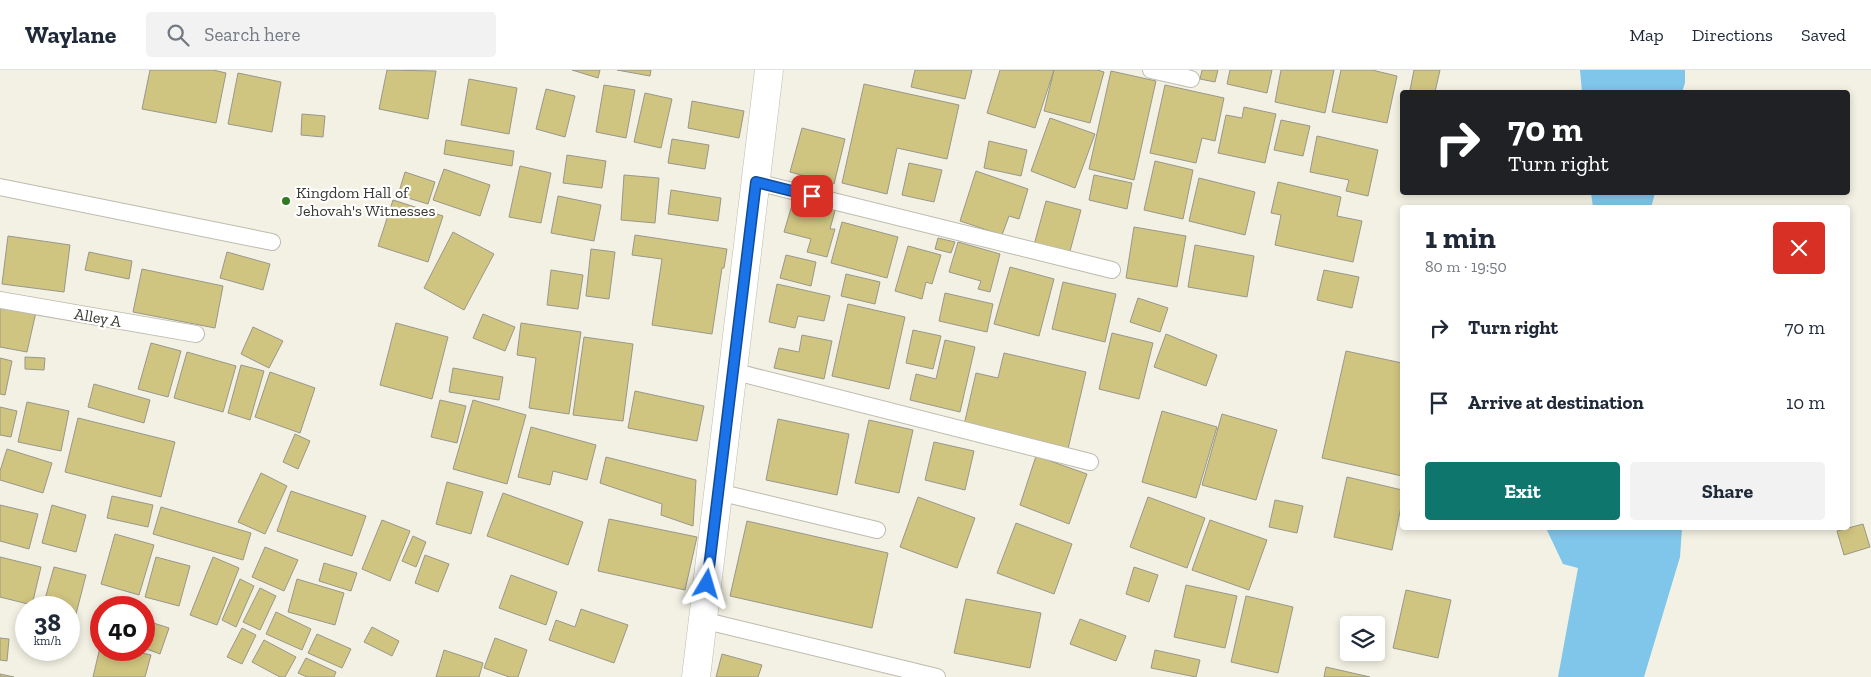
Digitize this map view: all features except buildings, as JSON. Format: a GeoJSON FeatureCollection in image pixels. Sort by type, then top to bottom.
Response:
{"type":"FeatureCollection","features":[{"type":"Feature","properties":{"kind":"street"},"geometry":{"type":"LineString","coordinates":[[696,677],[769,70]]}},
{"type":"Feature","properties":{"kind":"lane"},"geometry":{"type":"LineString","coordinates":[[1151,70],[1191,79]]}},
{"type":"Feature","properties":{"kind":"lane"},"geometry":{"type":"LineString","coordinates":[[756,182],[1112,270]]}},
{"type":"Feature","properties":{"kind":"lane"},"geometry":{"type":"LineString","coordinates":[[0,187],[272,242]]}},
{"type":"Feature","properties":{"kind":"lane","name":"Alley A"},"geometry":{"type":"LineString","coordinates":[[0,300],[196,334]]}},
{"type":"Feature","properties":{"kind":"lane"},"geometry":{"type":"LineString","coordinates":[[732,371],[1090,462]]}},
{"type":"Feature","properties":{"kind":"lane"},"geometry":{"type":"LineString","coordinates":[[718,492],[877,530]]}},
{"type":"Feature","properties":{"kind":"lane"},"geometry":{"type":"LineString","coordinates":[[702,620],[937,677]]}},
{"type":"Feature","properties":{"kind":"water"},"geometry":{"type":"Polygon","coordinates":[[[1580,70],[1685,70],[1685,83],[1683,90],[1582,90],[1580,70]]]}},
{"type":"Feature","properties":{"kind":"water"},"geometry":{"type":"Polygon","coordinates":[[[1591,195],[1654,195],[1652,205],[1593,205],[1591,195]]]}},
{"type":"Feature","properties":{"kind":"water"},"geometry":{"type":"Polygon","coordinates":[[[1547,530],[1682,530],[1680,557],[1644,677],[1558,677],[1578,568],[1563,564],[1547,530]]]}},
{"type":"Feature","properties":{"kind":"place","name":"Kingdom Hall of Jehovah's Witnesses"},"geometry":{"type":"Point","coordinates":[286,201]}},
{"type":"Feature","properties":{"kind":"route"},"geometry":{"type":"LineString","coordinates":[[707,584],[756,182],[812,196]]}}]}
